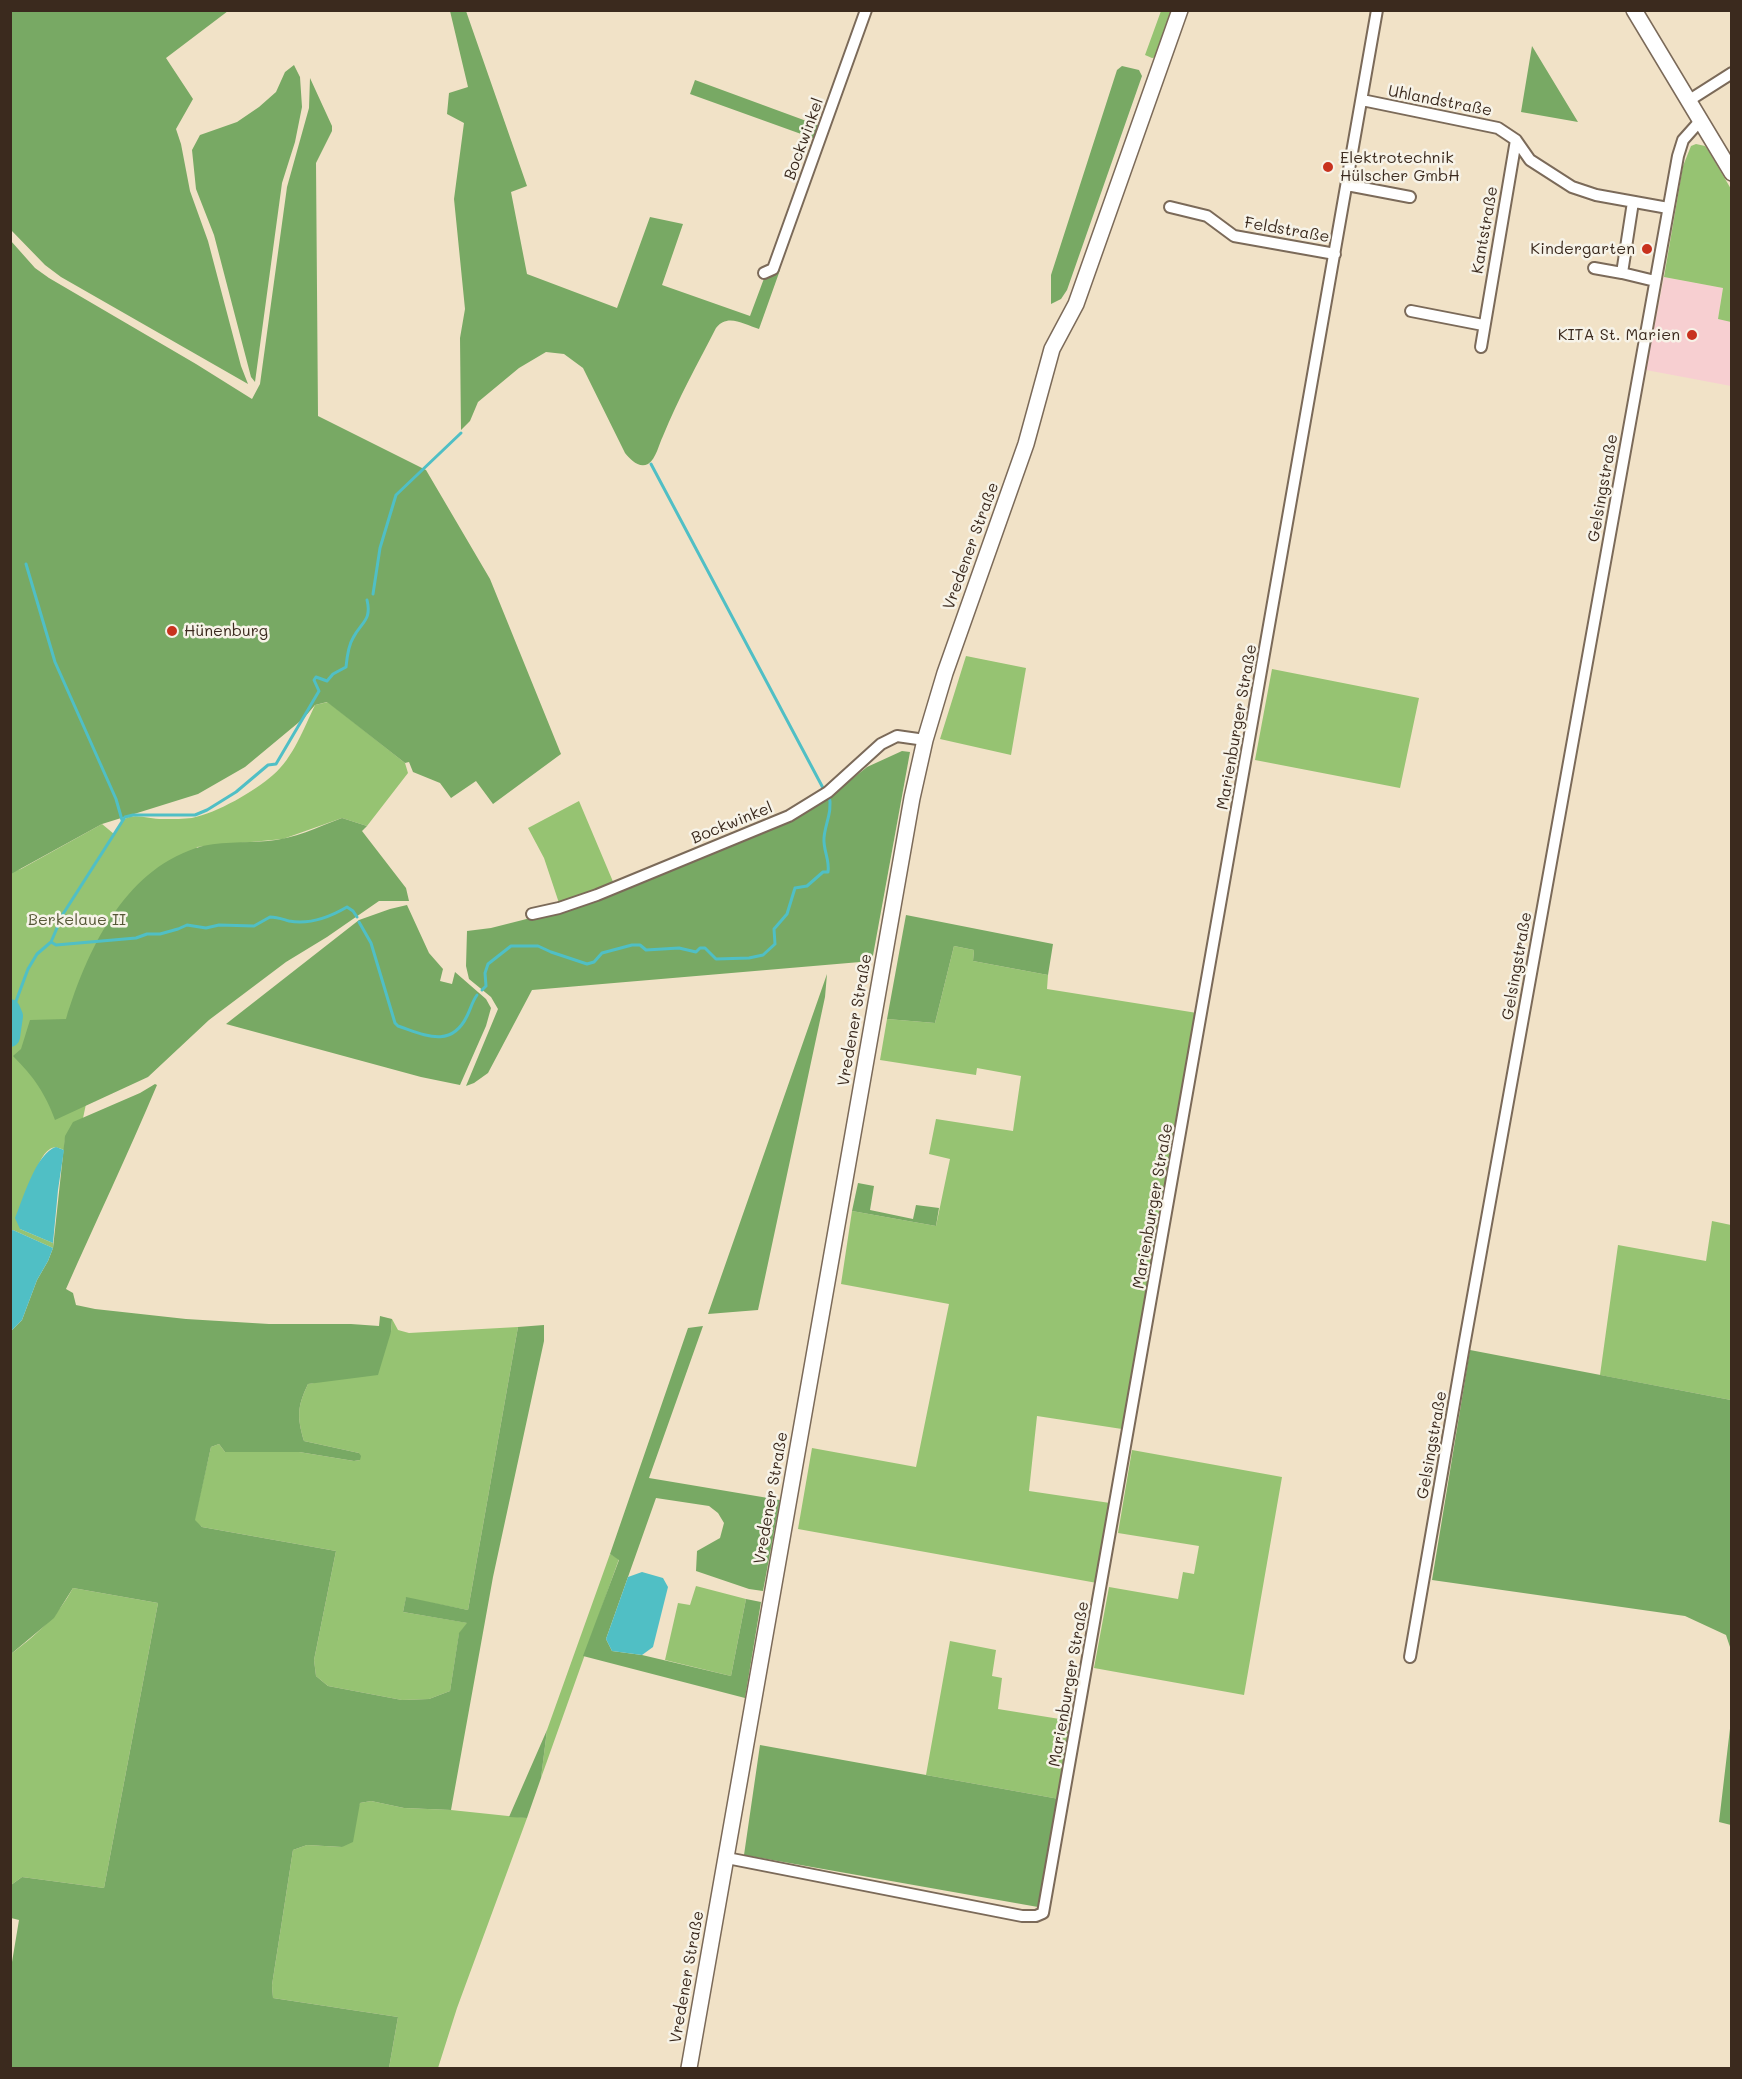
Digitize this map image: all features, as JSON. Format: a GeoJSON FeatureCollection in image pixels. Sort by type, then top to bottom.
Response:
{"type":"FeatureCollection","features":[{"type":"Feature","properties":{"kind":"street","name":"Bockwinkel"},"geometry":{"type":"LineString","coordinates":[[764,273],[773,269],[866,10]]}},
{"type":"Feature","properties":{"kind":"street","name":"Vredener Straße"},"geometry":{"type":"LineString","coordinates":[[689,2068],[908,822],[925,740],[945,673],[1026,444],[1052,349],[1076,304],[1180,10]]}},
{"type":"Feature","properties":{"kind":"street","name":"Marienburger Straße"},"geometry":{"type":"LineString","coordinates":[[727,1858],[1022,1916],[1035,1916],[1043,1913],[1377,10]]}},
{"type":"Feature","properties":{"kind":"street"},"geometry":{"type":"LineString","coordinates":[[1634,10],[1731,172]]}},
{"type":"Feature","properties":{"kind":"street"},"geometry":{"type":"LineString","coordinates":[[1688,101],[1731,73]]}},
{"type":"Feature","properties":{"kind":"street","name":"Uhlandstraße"},"geometry":{"type":"LineString","coordinates":[[1362,100],[1498,128],[1516,140],[1530,160],[1572,187],[1596,195],[1668,208]]}},
{"type":"Feature","properties":{"kind":"street","name":"Gelsingstraße"},"geometry":{"type":"LineString","coordinates":[[1410,1657],[1668,208],[1683,141],[1700,121]]}},
{"type":"Feature","properties":{"kind":"street","name":"Kantstraße"},"geometry":{"type":"LineString","coordinates":[[1481,347],[1516,140]]}},
{"type":"Feature","properties":{"kind":"street"},"geometry":{"type":"LineString","coordinates":[[1347,185],[1410,197]]}},
{"type":"Feature","properties":{"kind":"street"},"geometry":{"type":"LineString","coordinates":[[1622,273],[1634,202]]}},
{"type":"Feature","properties":{"kind":"street","name":"Feldstraße"},"geometry":{"type":"LineString","coordinates":[[1170,207],[1207,216],[1234,236],[1335,254]]}},
{"type":"Feature","properties":{"kind":"street"},"geometry":{"type":"LineString","coordinates":[[1594,268],[1655,281]]}},
{"type":"Feature","properties":{"kind":"street"},"geometry":{"type":"LineString","coordinates":[[1411,311],[1483,325]]}},
{"type":"Feature","properties":{"kind":"street","name":"Bockwinkel"},"geometry":{"type":"LineString","coordinates":[[532,914],[559,908],[597,895],[789,816],[828,792],[881,744],[897,736],[925,740]]}},
{"type":"Feature","properties":{"kind":"shaded area","name":"KITA St. Marien"},"geometry":{"type":"Polygon","coordinates":[[[1664,277],[1723,288],[1718,318],[1731,322],[1731,386],[1646,370],[1664,277]]]}},
{"type":"Feature","properties":{"kind":"green space"},"geometry":{"type":"Polygon","coordinates":[[[11,11],[228,11],[166,58],[193,99],[176,129],[190,191],[208,241],[241,366],[248,384],[61,277],[45,265],[11,230],[11,11]]]}},
{"type":"Feature","properties":{"kind":"green space"},"geometry":{"type":"Polygon","coordinates":[[[450,11],[466,11],[527,186],[511,192],[527,274],[617,308],[650,217],[683,224],[662,285],[750,316],[772,257],[780,270],[759,329],[730,320],[716,328],[675,408],[655,455],[648,464],[638,464],[625,453],[583,368],[564,354],[546,352],[519,368],[478,402],[470,421],[461,430],[460,338],[465,309],[454,199],[464,123],[447,114],[449,93],[468,87],[450,11]]]}},
{"type":"Feature","properties":{"kind":"green space"},"geometry":{"type":"Polygon","coordinates":[[[1161,11],[1174,11],[1157,57],[1152,58],[1145,55],[1161,11]]]}},
{"type":"Feature","properties":{"kind":"green space"},"geometry":{"type":"Polygon","coordinates":[[[1532,46],[1578,122],[1521,112],[1532,46]]]}},
{"type":"Feature","properties":{"kind":"green space"},"geometry":{"type":"Polygon","coordinates":[[[294,65],[300,77],[302,107],[295,142],[282,183],[255,382],[251,377],[214,235],[196,189],[192,150],[200,135],[237,122],[259,107],[276,92],[285,72],[294,65]]]}},
{"type":"Feature","properties":{"kind":"green space"},"geometry":{"type":"Polygon","coordinates":[[[1122,66],[1139,70],[1142,76],[1067,290],[1061,299],[1051,304],[1051,275],[1117,70],[1122,66]]]}},
{"type":"Feature","properties":{"kind":"green space"},"geometry":{"type":"Polygon","coordinates":[[[310,78],[332,126],[332,131],[316,163],[318,416],[426,470],[490,579],[561,754],[493,804],[476,781],[451,798],[440,783],[413,772],[409,762],[405,763],[327,702],[315,705],[304,718],[245,767],[198,794],[102,824],[11,874],[11,241],[35,268],[49,278],[252,399],[260,384],[287,187],[309,108],[310,78]]]}},
{"type":"Feature","properties":{"kind":"green space"},"geometry":{"type":"Polygon","coordinates":[[[695,80],[820,126],[815,139],[690,94],[695,80]]]}},
{"type":"Feature","properties":{"kind":"green space"},"geometry":{"type":"Polygon","coordinates":[[[1696,144],[1705,146],[1731,189],[1731,322],[1718,319],[1723,288],[1664,277],[1683,166],[1691,146],[1696,144]]]}},
{"type":"Feature","properties":{"kind":"green space"},"geometry":{"type":"Polygon","coordinates":[[[966,656],[1026,668],[1011,755],[940,739],[966,656]]]}},
{"type":"Feature","properties":{"kind":"green space"},"geometry":{"type":"Polygon","coordinates":[[[1272,669],[1419,698],[1400,788],[1255,760],[1272,669]]]}},
{"type":"Feature","properties":{"kind":"green space","name":"Berkelaue II"},"geometry":{"type":"Polygon","coordinates":[[[328,702],[405,763],[408,773],[367,826],[342,818],[283,839],[197,847],[90,1085],[82,1123],[65,1139],[64,1150],[54,1148],[44,1154],[35,1174],[20,1229],[53,1243],[53,1248],[11,1231],[11,872],[21,869],[102,824],[114,834],[122,822],[129,817],[192,818],[235,801],[280,768],[297,742],[315,705],[328,702]]]}},
{"type":"Feature","properties":{"kind":"green space"},"geometry":{"type":"Polygon","coordinates":[[[902,751],[910,752],[872,961],[532,990],[488,1073],[466,1086],[498,1009],[491,997],[469,979],[466,966],[467,931],[491,928],[578,906],[762,833],[793,818],[837,791],[867,767],[902,751]]]}},
{"type":"Feature","properties":{"kind":"green space"},"geometry":{"type":"Polygon","coordinates":[[[579,801],[614,884],[559,903],[544,858],[528,828],[579,801]]]}},
{"type":"Feature","properties":{"kind":"green space"},"geometry":{"type":"Polygon","coordinates":[[[342,818],[367,826],[362,831],[406,888],[409,901],[379,901],[286,962],[209,1020],[148,1077],[55,1120],[38,1086],[13,1056],[21,1049],[30,1020],[66,1019],[97,941],[128,895],[148,875],[170,859],[196,848],[222,843],[278,840],[342,818]]]}},
{"type":"Feature","properties":{"kind":"green space"},"geometry":{"type":"Polygon","coordinates":[[[407,905],[429,953],[443,969],[440,981],[452,984],[455,972],[486,999],[491,1008],[486,1026],[460,1085],[421,1077],[226,1024],[359,920],[407,905]]]}},
{"type":"Feature","properties":{"kind":"green space"},"geometry":{"type":"Polygon","coordinates":[[[906,915],[1053,944],[1048,975],[973,961],[974,950],[954,946],[935,1023],[887,1019],[906,915]]]}},
{"type":"Feature","properties":{"kind":"green space"},"geometry":{"type":"Polygon","coordinates":[[[954,946],[974,950],[973,961],[1048,975],[1047,989],[1197,1013],[1122,1429],[1037,1416],[1029,1491],[1110,1503],[1097,1583],[798,1529],[812,1448],[916,1467],[949,1304],[841,1284],[852,1211],[936,1226],[950,1159],[929,1154],[936,1119],[1013,1131],[1021,1076],[977,1068],[976,1075],[880,1060],[887,1019],[935,1023],[954,946]]]}},
{"type":"Feature","properties":{"kind":"green space"},"geometry":{"type":"Polygon","coordinates":[[[827,974],[825,997],[758,1310],[708,1314],[827,974]]]}},
{"type":"Feature","properties":{"kind":"green space"},"geometry":{"type":"Polygon","coordinates":[[[157,1085],[146,1111],[66,1289],[73,1293],[76,1305],[186,1319],[269,1324],[379,1326],[380,1316],[392,1319],[391,1332],[378,1375],[308,1384],[300,1406],[299,1418],[304,1441],[359,1453],[360,1460],[299,1452],[225,1452],[219,1444],[211,1447],[195,1520],[202,1527],[336,1551],[314,1660],[316,1676],[328,1686],[402,1700],[429,1699],[450,1691],[459,1633],[467,1623],[403,1612],[406,1597],[468,1610],[518,1327],[544,1325],[544,1341],[493,1577],[451,1810],[404,1808],[371,1801],[360,1803],[353,1842],[342,1847],[307,1845],[293,1850],[272,1985],[273,1998],[398,2017],[389,2068],[11,2068],[11,1968],[19,1920],[11,1918],[11,1885],[22,1877],[104,1888],[158,1603],[73,1588],[54,1618],[11,1654],[11,1331],[22,1320],[37,1280],[53,1248],[65,1136],[73,1122],[140,1093],[157,1085]]]}},
{"type":"Feature","properties":{"kind":"green space"},"geometry":{"type":"Polygon","coordinates":[[[858,1183],[874,1186],[870,1210],[913,1219],[916,1205],[939,1208],[936,1226],[852,1211],[858,1183]]]}},
{"type":"Feature","properties":{"kind":"green space"},"geometry":{"type":"Polygon","coordinates":[[[1712,1221],[1731,1225],[1731,1400],[1600,1375],[1618,1245],[1706,1261],[1712,1221]]]}},
{"type":"Feature","properties":{"kind":"green space"},"geometry":{"type":"Polygon","coordinates":[[[392,1319],[398,1330],[409,1333],[518,1327],[468,1610],[406,1598],[403,1612],[468,1623],[459,1634],[450,1691],[429,1699],[402,1700],[328,1686],[316,1676],[314,1660],[336,1551],[202,1527],[194,1521],[211,1447],[219,1444],[225,1452],[299,1452],[360,1460],[359,1453],[304,1441],[299,1418],[300,1406],[308,1384],[314,1383],[391,1332],[392,1319]]]}},
{"type":"Feature","properties":{"kind":"green space"},"geometry":{"type":"Polygon","coordinates":[[[703,1326],[649,1478],[780,1500],[763,1591],[749,1589],[696,1571],[697,1551],[720,1538],[724,1523],[718,1513],[709,1506],[656,1498],[606,1639],[612,1651],[642,1655],[731,1676],[746,1599],[761,1602],[745,1698],[583,1656],[619,1560],[610,1554],[688,1328],[703,1326]]]}},
{"type":"Feature","properties":{"kind":"green space"},"geometry":{"type":"Polygon","coordinates":[[[1470,1350],[1731,1400],[1731,1650],[1726,1635],[1685,1616],[1432,1580],[1470,1350]]]}},
{"type":"Feature","properties":{"kind":"green space"},"geometry":{"type":"Polygon","coordinates":[[[1132,1450],[1282,1477],[1244,1695],[1094,1668],[1109,1587],[1178,1599],[1183,1572],[1194,1574],[1199,1546],[1118,1533],[1132,1450]]]}},
{"type":"Feature","properties":{"kind":"green space"},"geometry":{"type":"Polygon","coordinates":[[[610,1554],[619,1559],[541,1778],[547,1730],[610,1554]]]}},
{"type":"Feature","properties":{"kind":"green space"},"geometry":{"type":"Polygon","coordinates":[[[696,1586],[746,1599],[731,1676],[665,1660],[678,1603],[690,1605],[696,1586]]]}},
{"type":"Feature","properties":{"kind":"green space"},"geometry":{"type":"Polygon","coordinates":[[[73,1588],[158,1603],[104,1888],[22,1877],[11,1885],[11,1654],[46,1624],[61,1607],[73,1588]]]}},
{"type":"Feature","properties":{"kind":"green space"},"geometry":{"type":"Polygon","coordinates":[[[950,1641],[996,1650],[992,1676],[1002,1678],[998,1709],[1072,1721],[1059,1799],[926,1775],[950,1641]]]}},
{"type":"Feature","properties":{"kind":"green space"},"geometry":{"type":"Polygon","coordinates":[[[1731,1720],[1732,1825],[1719,1822],[1731,1720]]]}},
{"type":"Feature","properties":{"kind":"green space"},"geometry":{"type":"Polygon","coordinates":[[[547,1730],[541,1778],[527,1818],[509,1817],[547,1730]]]}},
{"type":"Feature","properties":{"kind":"green space"},"geometry":{"type":"Polygon","coordinates":[[[760,1745],[1059,1799],[1038,1907],[744,1855],[760,1745]]]}},
{"type":"Feature","properties":{"kind":"green space"},"geometry":{"type":"Polygon","coordinates":[[[371,1801],[404,1808],[451,1810],[527,1818],[457,2008],[438,2068],[389,2068],[398,2017],[273,1998],[272,1985],[293,1850],[307,1845],[342,1847],[360,1803],[371,1801]]]}},
{"type":"Feature","properties":{"kind":"water"},"geometry":{"type":"Polygon","coordinates":[[[56,1147],[64,1150],[53,1243],[20,1229],[15,1218],[36,1167],[49,1151],[56,1147]]]}},
{"type":"Feature","properties":{"kind":"water"},"geometry":{"type":"Polygon","coordinates":[[[13,1230],[53,1248],[37,1280],[22,1320],[11,1331],[10,1231],[13,1230]]]}},
{"type":"Feature","properties":{"kind":"water"},"geometry":{"type":"Polygon","coordinates":[[[642,1572],[663,1578],[668,1587],[653,1647],[642,1655],[612,1651],[606,1639],[628,1577],[642,1572]]]}},
{"type":"Feature","properties":{"kind":"waterway"},"geometry":{"type":"LineString","coordinates":[[373,594],[380,548],[396,495],[461,433]]}},
{"type":"Feature","properties":{"kind":"waterway"},"geometry":{"type":"LineString","coordinates":[[651,464],[823,788]]}},
{"type":"Feature","properties":{"kind":"waterway"},"geometry":{"type":"LineString","coordinates":[[26,564],[55,662],[116,799],[122,820]]}},
{"type":"Feature","properties":{"kind":"waterway"},"geometry":{"type":"LineString","coordinates":[[12,1012],[28,969],[37,954],[51,942],[63,914],[125,817],[195,815],[236,792],[268,765],[276,764],[319,691],[314,680],[316,677],[327,681],[333,674],[346,667],[351,641],[367,617],[367,600]]}},
{"type":"Feature","properties":{"kind":"waterway"},"geometry":{"type":"LineString","coordinates":[[482,990],[486,986],[485,973],[488,964],[511,946],[538,946],[587,964],[594,962],[602,953],[632,945],[640,945],[646,950],[679,948],[696,952],[700,948],[705,948],[716,959],[749,958],[763,955],[775,944],[774,929],[787,914],[795,888],[807,886],[823,872],[828,872],[824,838],[829,812],[829,795]]}},
{"type":"Feature","properties":{"kind":"waterway"},"geometry":{"type":"LineString","coordinates":[[51,942],[56,945],[136,938],[147,934],[160,934],[187,925],[206,928],[219,925],[254,926],[270,917],[305,922],[327,917],[347,907],[357,917]]}},
{"type":"Feature","properties":{"kind":"waterway"},"geometry":{"type":"LineString","coordinates":[[359,922],[371,943],[395,1023],[398,1026],[437,1037],[453,1033],[461,1026],[477,995]]}},
{"type":"Feature","properties":{"kind":"waterway"},"geometry":{"type":"LineString","coordinates":[[10,1009],[13,1016],[10,1037]]}},
{"type":"Feature","properties":{"kind":"place","name":"Elektrotechnik Hülscher GmbH"},"geometry":{"type":"Point","coordinates":[1328,167]}},
{"type":"Feature","properties":{"kind":"place","name":"Kindergarten"},"geometry":{"type":"Point","coordinates":[1647,249]}},
{"type":"Feature","properties":{"kind":"place","name":"KITA St. Marien"},"geometry":{"type":"Point","coordinates":[1692,335]}},
{"type":"Feature","properties":{"kind":"place","name":"Hünenburg"},"geometry":{"type":"Point","coordinates":[172,631]}}]}
